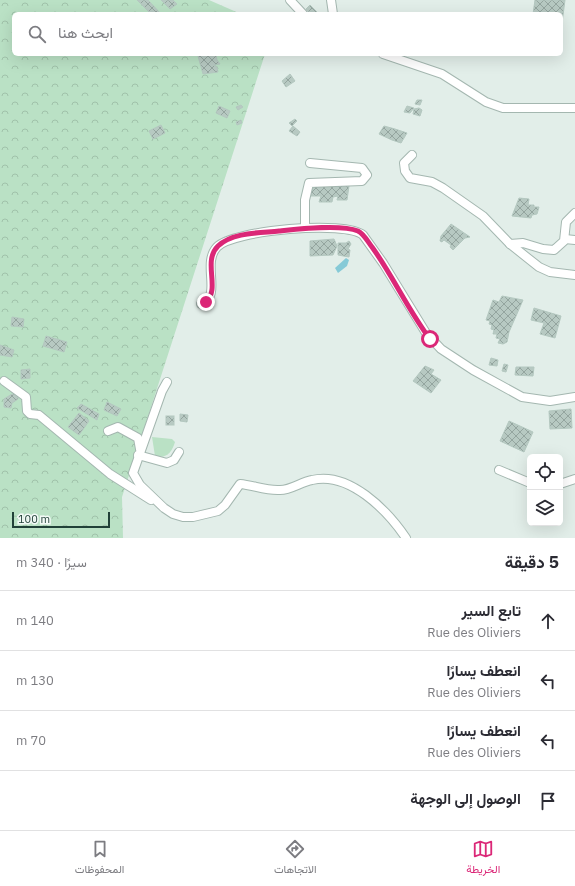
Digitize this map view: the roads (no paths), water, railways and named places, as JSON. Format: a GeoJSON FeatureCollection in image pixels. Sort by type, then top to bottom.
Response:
{"type":"FeatureCollection","features":[{"type":"Feature","properties":{"kind":"street"},"geometry":{"type":"LineString","coordinates":[[290,0],[301,12]]}},
{"type":"Feature","properties":{"kind":"street"},"geometry":{"type":"LineString","coordinates":[[331,0],[333,12]]}},
{"type":"Feature","properties":{"kind":"street"},"geometry":{"type":"LineString","coordinates":[[389,56],[442,74],[486,102],[503,108],[575,108]]}},
{"type":"Feature","properties":{"kind":"street"},"geometry":{"type":"LineString","coordinates":[[412,155],[404,163],[405,171],[410,178],[432,182],[443,188],[483,216],[510,244],[530,261],[544,270],[575,275]]}},
{"type":"Feature","properties":{"kind":"street"},"geometry":{"type":"LineString","coordinates":[[305,228],[305,200],[310,183],[362,181],[367,175],[362,168],[310,163]]}},
{"type":"Feature","properties":{"kind":"street"},"geometry":{"type":"LineString","coordinates":[[510,244],[523,243],[538,248],[552,250],[560,246],[565,239],[566,222],[575,213]]}},
{"type":"Feature","properties":{"kind":"street"},"geometry":{"type":"LineString","coordinates":[[201,304],[206,302],[211,294],[210,261],[213,253],[222,242],[249,234],[305,228],[350,229],[359,232],[383,263],[430,339],[441,349],[473,370],[522,397],[550,401],[575,397]]}},
{"type":"Feature","properties":{"kind":"street"},"geometry":{"type":"LineString","coordinates":[[565,239],[575,240]]}},
{"type":"Feature","properties":{"kind":"street"},"geometry":{"type":"LineString","coordinates":[[4,381],[26,396],[27,411],[30,414],[39,415],[110,474],[173,514],[184,517],[193,517],[218,511],[225,505],[240,484],[279,490],[312,480],[327,479],[349,485],[367,497],[386,512],[406,538]]}},
{"type":"Feature","properties":{"kind":"street"},"geometry":{"type":"LineString","coordinates":[[164,508],[140,485],[133,473],[139,452],[162,391],[167,382]]}},
{"type":"Feature","properties":{"kind":"street"},"geometry":{"type":"LineString","coordinates":[[108,431],[118,426],[138,438],[139,452]]}},
{"type":"Feature","properties":{"kind":"street"},"geometry":{"type":"LineString","coordinates":[[139,452],[167,463],[174,460],[179,452]]}},
{"type":"Feature","properties":{"kind":"street"},"geometry":{"type":"LineString","coordinates":[[499,470],[527,482]]}},
{"type":"Feature","properties":{"kind":"street"},"geometry":{"type":"LineString","coordinates":[[563,483],[575,479]]}},
{"type":"Feature","properties":{"kind":"water"},"geometry":{"type":"Polygon","coordinates":[[[346,258],[349,260],[347,266],[338,273],[335,268],[346,258]]]}}]}
